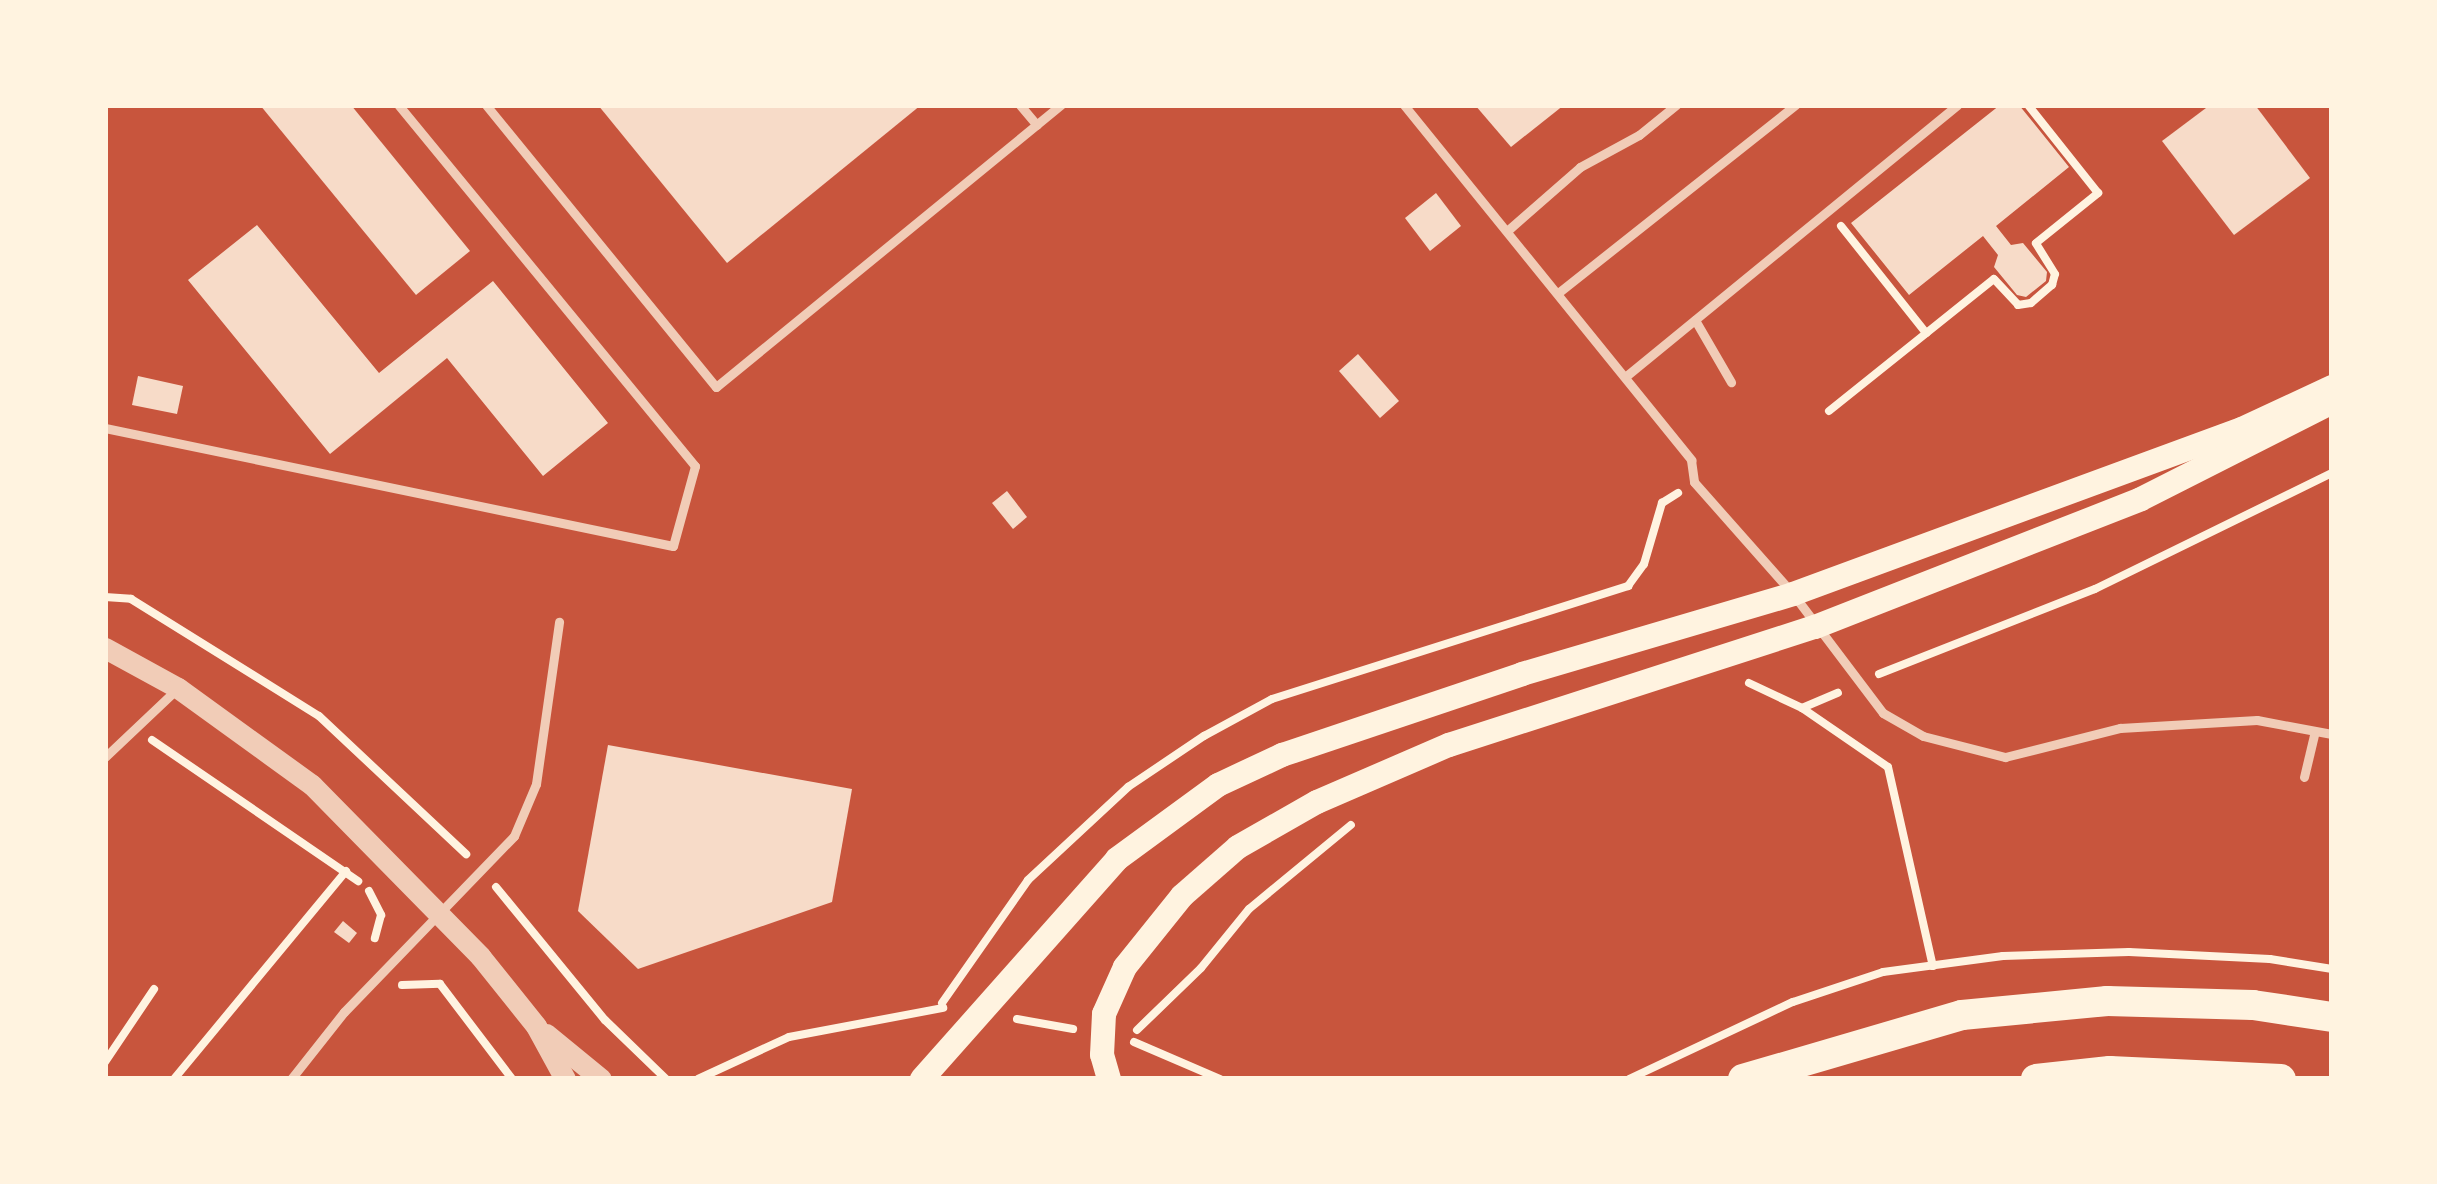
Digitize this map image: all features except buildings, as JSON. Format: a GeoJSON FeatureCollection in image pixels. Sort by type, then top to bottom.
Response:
{"type":"FeatureCollection","features":[{"type":"Feature","properties":{"kind":"main road"},"geometry":{"type":"LineString","coordinates":[[922,1079],[986,1013],[1016,969],[1117,859],[1218,785],[1282,755],[1522,674],[1793,594],[2242,429],[2332,387]]}},
{"type":"Feature","properties":{"kind":"main road"},"geometry":{"type":"LineString","coordinates":[[1109,1079],[1102,1055],[1104,1014],[1125,967],[1182,896],[1238,847],[1317,802],[1449,745],[1815,627],[2141,499],[2332,402]]}},
{"type":"Feature","properties":{"kind":"main road"},"geometry":{"type":"LineString","coordinates":[[1743,1079],[1962,1015],[2107,1001],[2253,1005],[2332,1017]]}},
{"type":"Feature","properties":{"kind":"main road"},"geometry":{"type":"LineString","coordinates":[[2036,1079],[2110,1071],[2281,1079]]}},
{"type":"Feature","properties":{"kind":"street"},"geometry":{"type":"LineString","coordinates":[[105,648],[178,688],[311,785],[440,911],[536,1026],[566,1079]]}},
{"type":"Feature","properties":{"kind":"street"},"geometry":{"type":"LineString","coordinates":[[536,1026],[601,1079]]}},
{"type":"Feature","properties":{"kind":"lane"},"geometry":{"type":"LineString","coordinates":[[105,428],[673,546],[695,466],[398,105]]}},
{"type":"Feature","properties":{"kind":"lane"},"geometry":{"type":"LineString","coordinates":[[486,105],[716,387],[1061,105]]}},
{"type":"Feature","properties":{"kind":"lane"},"geometry":{"type":"LineString","coordinates":[[1021,105],[1037,125]]}},
{"type":"Feature","properties":{"kind":"lane"},"geometry":{"type":"LineString","coordinates":[[1404,105],[1691,460],[1694,482],[1793,594],[1883,712],[1923,736],[2006,757],[2120,728],[2257,720],[2332,734]]}},
{"type":"Feature","properties":{"kind":"lane"},"geometry":{"type":"LineString","coordinates":[[1507,231],[1580,167],[1639,135],[1676,105]]}},
{"type":"Feature","properties":{"kind":"lane"},"geometry":{"type":"LineString","coordinates":[[1558,293],[1795,105]]}},
{"type":"Feature","properties":{"kind":"lane"},"geometry":{"type":"LineString","coordinates":[[1625,377],[1957,105]]}},
{"type":"Feature","properties":{"kind":"lane"},"geometry":{"type":"LineString","coordinates":[[1694,320],[1731,382]]}},
{"type":"Feature","properties":{"kind":"lane"},"geometry":{"type":"LineString","coordinates":[[291,1079],[440,911],[514,836],[527,814],[559,622]]}},
{"type":"Feature","properties":{"kind":"lane"},"geometry":{"type":"LineString","coordinates":[[105,757],[178,688]]}},
{"type":"Feature","properties":{"kind":"lane"},"geometry":{"type":"LineString","coordinates":[[2304,777],[2314,731]]}},
{"type":"Feature","properties":{"kind":"path"},"geometry":{"type":"LineString","coordinates":[[1829,411],[1994,279],[2018,305],[2032,303],[2053,285],[2055,274],[2036,243],[2098,193],[2029,105]]}},
{"type":"Feature","properties":{"kind":"path"},"geometry":{"type":"LineString","coordinates":[[1829,211],[1926,333]]}},
{"type":"Feature","properties":{"kind":"path"},"geometry":{"type":"LineString","coordinates":[[1802,708],[1908,660],[2095,589],[2332,473]]}},
{"type":"Feature","properties":{"kind":"path"},"geometry":{"type":"LineString","coordinates":[[105,597],[131,599],[319,716],[480,868],[605,1020],[666,1079]]}},
{"type":"Feature","properties":{"kind":"path"},"geometry":{"type":"LineString","coordinates":[[1740,681],[1761,684],[1888,766],[1934,966]]}},
{"type":"Feature","properties":{"kind":"path"},"geometry":{"type":"LineString","coordinates":[[134,729],[346,871],[369,892],[381,915],[379,934],[364,952],[406,988],[423,981],[440,984],[512,1079]]}},
{"type":"Feature","properties":{"kind":"path"},"geometry":{"type":"LineString","coordinates":[[1127,1039],[1201,968],[1249,909],[1357,820]]}},
{"type":"Feature","properties":{"kind":"path"},"geometry":{"type":"LineString","coordinates":[[174,1079],[346,871]]}},
{"type":"Feature","properties":{"kind":"path"},"geometry":{"type":"LineString","coordinates":[[105,1062],[154,989]]}}]}
